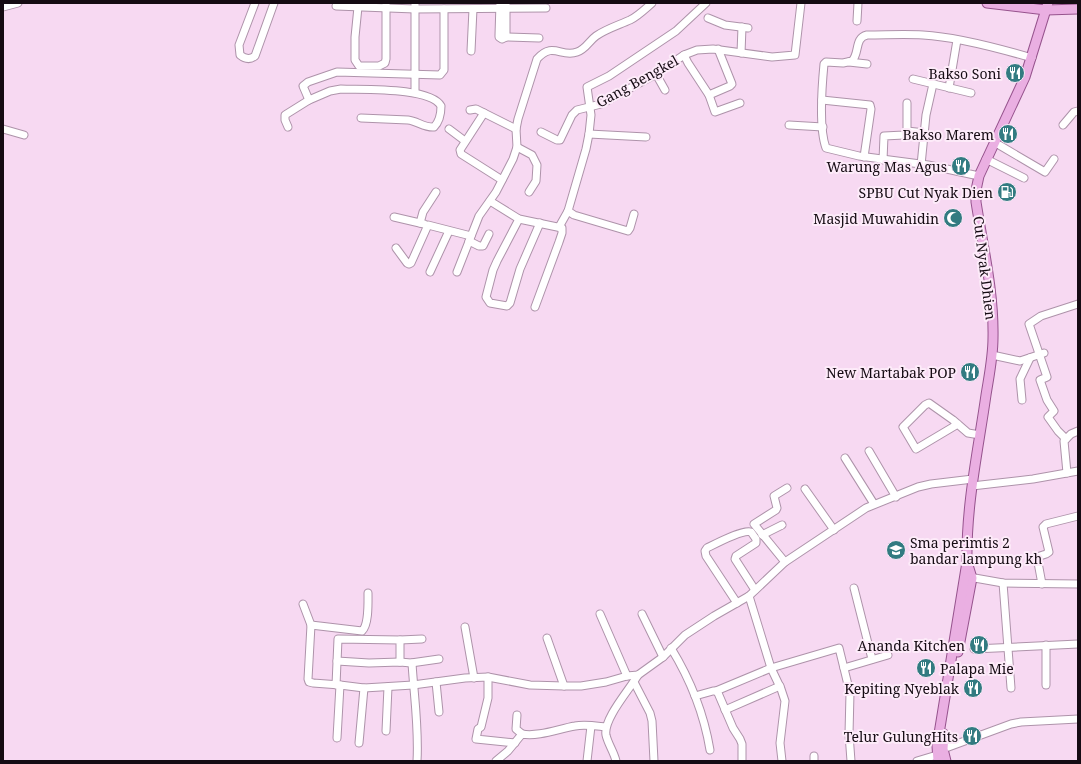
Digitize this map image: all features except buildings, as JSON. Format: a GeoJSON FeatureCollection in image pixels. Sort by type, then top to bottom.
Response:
{"type":"FeatureCollection","features":[{"type":"Feature","properties":{"kind":"main road"},"geometry":{"type":"LineString","coordinates":[[987,3],[1078,9]]}},
{"type":"Feature","properties":{"kind":"main road","name":"Cut Nyak Dhien"},"geometry":{"type":"LineString","coordinates":[[940,755],[937,746],[943,724],[968,577],[968,522],[972,482],[992,355],[993,337],[990,281],[976,202],[976,190],[979,176],[986,159],[1025,77],[1047,6]]}},
{"type":"Feature","properties":{"kind":"main road"},"geometry":{"type":"LineString","coordinates":[[940,755],[946,761]]}},
{"type":"Feature","properties":{"kind":"street"},"geometry":{"type":"LineString","coordinates":[[3,7],[18,3]]}},
{"type":"Feature","properties":{"kind":"street"},"geometry":{"type":"LineString","coordinates":[[255,3],[239,45],[240,55],[248,59],[252,59],[255,56],[274,3]]}},
{"type":"Feature","properties":{"kind":"street"},"geometry":{"type":"LineString","coordinates":[[457,272],[479,216],[502,180],[517,147],[516,129],[538,59],[548,50],[576,53],[587,46],[597,35],[631,19],[652,3]]}},
{"type":"Feature","properties":{"kind":"street"},"geometry":{"type":"LineString","coordinates":[[559,227],[568,211],[586,149],[589,134],[590,107],[587,88],[609,76],[676,31],[706,3]]}},
{"type":"Feature","properties":{"kind":"street","name":"Gang Bengkel"},"geometry":{"type":"LineString","coordinates":[[541,132],[559,141],[562,139],[569,120],[577,110],[600,104],[656,74],[684,55],[697,50],[710,49],[772,56],[795,55],[802,3]]}},
{"type":"Feature","properties":{"kind":"street"},"geometry":{"type":"LineString","coordinates":[[857,21],[858,3]]}},
{"type":"Feature","properties":{"kind":"street"},"geometry":{"type":"LineString","coordinates":[[336,6],[415,6],[444,9],[473,9],[503,6],[546,8]]}},
{"type":"Feature","properties":{"kind":"street"},"geometry":{"type":"LineString","coordinates":[[358,7],[355,37],[355,60],[357,65],[361,66],[380,66],[385,63],[386,6]]}},
{"type":"Feature","properties":{"kind":"street"},"geometry":{"type":"LineString","coordinates":[[415,6],[415,92]]}},
{"type":"Feature","properties":{"kind":"street"},"geometry":{"type":"LineString","coordinates":[[503,6],[499,37],[502,39],[506,37],[539,38]]}},
{"type":"Feature","properties":{"kind":"street"},"geometry":{"type":"LineString","coordinates":[[309,100],[304,91],[304,84],[331,73],[342,72],[436,76],[443,73],[444,9]]}},
{"type":"Feature","properties":{"kind":"street"},"geometry":{"type":"LineString","coordinates":[[471,51],[473,9]]}},
{"type":"Feature","properties":{"kind":"street"},"geometry":{"type":"LineString","coordinates":[[708,18],[723,24],[745,27],[741,52]]}},
{"type":"Feature","properties":{"kind":"street"},"geometry":{"type":"LineString","coordinates":[[847,62],[855,59],[859,40],[864,36],[922,35],[958,40],[1032,58]]}},
{"type":"Feature","properties":{"kind":"street"},"geometry":{"type":"LineString","coordinates":[[949,88],[958,40]]}},
{"type":"Feature","properties":{"kind":"street"},"geometry":{"type":"LineString","coordinates":[[709,95],[732,84],[718,50]]}},
{"type":"Feature","properties":{"kind":"street","name":"Gang Bengkel"},"geometry":{"type":"LineString","coordinates":[[684,55],[688,64],[709,95],[715,112],[740,103]]}},
{"type":"Feature","properties":{"kind":"street"},"geometry":{"type":"LineString","coordinates":[[867,64],[847,62],[825,63],[822,100],[823,127],[826,148],[864,157],[921,165],[979,176]]}},
{"type":"Feature","properties":{"kind":"street"},"geometry":{"type":"LineString","coordinates":[[656,74],[665,90]]}},
{"type":"Feature","properties":{"kind":"street"},"geometry":{"type":"LineString","coordinates":[[913,79],[971,94]]}},
{"type":"Feature","properties":{"kind":"street"},"geometry":{"type":"LineString","coordinates":[[921,165],[926,115],[933,84]]}},
{"type":"Feature","properties":{"kind":"street"},"geometry":{"type":"LineString","coordinates":[[288,127],[285,120],[285,115],[309,100],[330,91],[341,89],[415,92],[436,100],[441,106],[441,113],[437,124],[434,127],[426,127],[415,121],[408,120],[361,118]]}},
{"type":"Feature","properties":{"kind":"street"},"geometry":{"type":"LineString","coordinates":[[822,100],[870,105],[871,111],[864,157]]}},
{"type":"Feature","properties":{"kind":"street"},"geometry":{"type":"LineString","coordinates":[[883,160],[884,136],[906,134],[907,103]]}},
{"type":"Feature","properties":{"kind":"street"},"geometry":{"type":"LineString","coordinates":[[470,110],[476,109],[484,112],[516,129]]}},
{"type":"Feature","properties":{"kind":"street"},"geometry":{"type":"LineString","coordinates":[[1063,125],[1074,112],[1078,111]]}},
{"type":"Feature","properties":{"kind":"street"},"geometry":{"type":"LineString","coordinates":[[484,112],[460,150],[461,154],[502,180]]}},
{"type":"Feature","properties":{"kind":"street"},"geometry":{"type":"LineString","coordinates":[[789,125],[823,127]]}},
{"type":"Feature","properties":{"kind":"street"},"geometry":{"type":"LineString","coordinates":[[3,129],[24,135]]}},
{"type":"Feature","properties":{"kind":"street"},"geometry":{"type":"LineString","coordinates":[[449,129],[465,141]]}},
{"type":"Feature","properties":{"kind":"street"},"geometry":{"type":"LineString","coordinates":[[907,131],[925,133]]}},
{"type":"Feature","properties":{"kind":"street"},"geometry":{"type":"LineString","coordinates":[[589,134],[646,137]]}},
{"type":"Feature","properties":{"kind":"street"},"geometry":{"type":"LineString","coordinates":[[994,142],[1045,172],[1054,159]]}},
{"type":"Feature","properties":{"kind":"street"},"geometry":{"type":"LineString","coordinates":[[517,147],[532,155],[536,165],[536,181],[529,192]]}},
{"type":"Feature","properties":{"kind":"street"},"geometry":{"type":"LineString","coordinates":[[986,159],[1024,178]]}},
{"type":"Feature","properties":{"kind":"street"},"geometry":{"type":"LineString","coordinates":[[420,223],[423,212],[436,192]]}},
{"type":"Feature","properties":{"kind":"street"},"geometry":{"type":"LineString","coordinates":[[490,201],[519,219],[562,228],[562,233],[535,307]]}},
{"type":"Feature","properties":{"kind":"street"},"geometry":{"type":"LineString","coordinates":[[568,211],[570,214],[628,230],[634,214]]}},
{"type":"Feature","properties":{"kind":"street"},"geometry":{"type":"LineString","coordinates":[[394,217],[449,231],[470,239],[479,246],[483,246],[490,234]]}},
{"type":"Feature","properties":{"kind":"street"},"geometry":{"type":"LineString","coordinates":[[519,219],[493,270],[486,297],[490,303],[504,306],[507,306],[510,303],[520,269],[540,223]]}},
{"type":"Feature","properties":{"kind":"street"},"geometry":{"type":"LineString","coordinates":[[396,248],[407,263],[411,263],[428,225]]}},
{"type":"Feature","properties":{"kind":"street"},"geometry":{"type":"LineString","coordinates":[[430,272],[449,231]]}},
{"type":"Feature","properties":{"kind":"street"},"geometry":{"type":"LineString","coordinates":[[1067,438],[1058,431],[1048,417],[1054,411],[1047,400],[1040,380],[1047,377],[1042,354],[1029,324],[1041,316],[1078,304]]}},
{"type":"Feature","properties":{"kind":"street"},"geometry":{"type":"LineString","coordinates":[[992,355],[1016,360],[1024,360],[1042,354]]}},
{"type":"Feature","properties":{"kind":"street"},"geometry":{"type":"LineString","coordinates":[[1022,400],[1020,379],[1030,358]]}},
{"type":"Feature","properties":{"kind":"street"},"geometry":{"type":"LineString","coordinates":[[958,424],[916,449],[903,427],[925,405],[929,403],[958,424],[968,433],[980,435]]}},
{"type":"Feature","properties":{"kind":"street"},"geometry":{"type":"LineString","coordinates":[[1067,473],[1064,441],[1078,431]]}},
{"type":"Feature","properties":{"kind":"street"},"geometry":{"type":"LineString","coordinates":[[869,451],[896,497]]}},
{"type":"Feature","properties":{"kind":"street"},"geometry":{"type":"LineString","coordinates":[[845,458],[874,504]]}},
{"type":"Feature","properties":{"kind":"street"},"geometry":{"type":"LineString","coordinates":[[616,761],[606,735],[606,727],[621,698],[638,675],[663,657],[678,641],[691,631],[749,596],[785,562],[860,512],[874,504],[896,497],[918,487],[931,484],[1026,480],[1078,471]]}},
{"type":"Feature","properties":{"kind":"street"},"geometry":{"type":"LineString","coordinates":[[785,562],[754,524],[776,510],[777,508],[774,496],[787,488]]}},
{"type":"Feature","properties":{"kind":"street"},"geometry":{"type":"LineString","coordinates":[[805,489],[834,530]]}},
{"type":"Feature","properties":{"kind":"street"},"geometry":{"type":"LineString","coordinates":[[1042,584],[1037,556],[1049,552],[1043,527],[1046,524],[1078,516]]}},
{"type":"Feature","properties":{"kind":"street"},"geometry":{"type":"LineString","coordinates":[[762,535],[782,524]]}},
{"type":"Feature","properties":{"kind":"street"},"geometry":{"type":"LineString","coordinates":[[737,603],[706,556],[706,548],[745,531],[751,532],[756,539],[756,543],[736,556],[735,559],[755,590]]}},
{"type":"Feature","properties":{"kind":"street"},"geometry":{"type":"LineString","coordinates":[[968,577],[1003,583],[1078,584]]}},
{"type":"Feature","properties":{"kind":"street"},"geometry":{"type":"LineString","coordinates":[[1003,583],[1011,688]]}},
{"type":"Feature","properties":{"kind":"street"},"geometry":{"type":"LineString","coordinates":[[854,588],[872,659]]}},
{"type":"Feature","properties":{"kind":"street"},"geometry":{"type":"LineString","coordinates":[[311,625],[362,631],[367,622],[368,593]]}},
{"type":"Feature","properties":{"kind":"street"},"geometry":{"type":"LineString","coordinates":[[749,596],[772,668],[785,701],[780,743],[782,761]]}},
{"type":"Feature","properties":{"kind":"street"},"geometry":{"type":"LineString","coordinates":[[303,604],[311,625],[308,681],[313,683],[364,688],[413,685],[488,677],[530,685],[582,686],[638,675]]}},
{"type":"Feature","properties":{"kind":"street"},"geometry":{"type":"LineString","coordinates":[[600,614],[627,676]]}},
{"type":"Feature","properties":{"kind":"street"},"geometry":{"type":"LineString","coordinates":[[642,614],[663,657]]}},
{"type":"Feature","properties":{"kind":"street"},"geometry":{"type":"LineString","coordinates":[[465,627],[474,678]]}},
{"type":"Feature","properties":{"kind":"street"},"geometry":{"type":"LineString","coordinates":[[547,638],[564,686]]}},
{"type":"Feature","properties":{"kind":"street"},"geometry":{"type":"LineString","coordinates":[[337,738],[338,639],[422,639]]}},
{"type":"Feature","properties":{"kind":"street"},"geometry":{"type":"LineString","coordinates":[[400,640],[400,662]]}},
{"type":"Feature","properties":{"kind":"street"},"geometry":{"type":"LineString","coordinates":[[974,648],[1078,644]]}},
{"type":"Feature","properties":{"kind":"street"},"geometry":{"type":"LineString","coordinates":[[1046,645],[1046,686]]}},
{"type":"Feature","properties":{"kind":"street"},"geometry":{"type":"LineString","coordinates":[[671,648],[685,672],[695,696],[708,735],[710,750]]}},
{"type":"Feature","properties":{"kind":"street"},"geometry":{"type":"LineString","coordinates":[[695,696],[716,691],[772,668],[839,648],[850,693],[848,734],[851,761]]}},
{"type":"Feature","properties":{"kind":"street"},"geometry":{"type":"LineString","coordinates":[[844,668],[888,655]]}},
{"type":"Feature","properties":{"kind":"street"},"geometry":{"type":"LineString","coordinates":[[337,661],[412,663],[439,659]]}},
{"type":"Feature","properties":{"kind":"street"},"geometry":{"type":"LineString","coordinates":[[412,663],[418,730],[417,761]]}},
{"type":"Feature","properties":{"kind":"street"},"geometry":{"type":"LineString","coordinates":[[488,677],[488,698],[486,709],[481,727],[478,729],[476,739],[515,743]]}},
{"type":"Feature","properties":{"kind":"street"},"geometry":{"type":"LineString","coordinates":[[436,682],[439,712]]}},
{"type":"Feature","properties":{"kind":"street"},"geometry":{"type":"LineString","coordinates":[[634,682],[650,713],[652,721],[654,761]]}},
{"type":"Feature","properties":{"kind":"street"},"geometry":{"type":"LineString","coordinates":[[725,710],[780,686]]}},
{"type":"Feature","properties":{"kind":"street"},"geometry":{"type":"LineString","coordinates":[[386,731],[388,687]]}},
{"type":"Feature","properties":{"kind":"street"},"geometry":{"type":"LineString","coordinates":[[359,743],[364,688]]}},
{"type":"Feature","properties":{"kind":"street"},"geometry":{"type":"LineString","coordinates":[[716,691],[742,744],[742,761]]}},
{"type":"Feature","properties":{"kind":"street"},"geometry":{"type":"LineString","coordinates":[[516,715],[516,729],[522,734],[535,735],[575,726],[606,727]]}},
{"type":"Feature","properties":{"kind":"street"},"geometry":{"type":"LineString","coordinates":[[917,761],[940,755],[1011,724],[1021,722],[1078,719]]}},
{"type":"Feature","properties":{"kind":"street"},"geometry":{"type":"LineString","coordinates":[[587,761],[591,726]]}},
{"type":"Feature","properties":{"kind":"street"},"geometry":{"type":"LineString","coordinates":[[496,761],[508,751],[522,734]]}},
{"type":"Feature","properties":{"kind":"place","name":"Bakso Soni"},"geometry":{"type":"Point","coordinates":[1015,73]}},
{"type":"Feature","properties":{"kind":"place","name":"Bakso Marem"},"geometry":{"type":"Point","coordinates":[1008,134]}},
{"type":"Feature","properties":{"kind":"place","name":"Warung Mas Agus"},"geometry":{"type":"Point","coordinates":[961,166]}},
{"type":"Feature","properties":{"kind":"place","name":"SPBU Cut Nyak Dien"},"geometry":{"type":"Point","coordinates":[1007,192]}},
{"type":"Feature","properties":{"kind":"place","name":"Masjid Muwahidin"},"geometry":{"type":"Point","coordinates":[953,218]}},
{"type":"Feature","properties":{"kind":"place","name":"New Martabak POP"},"geometry":{"type":"Point","coordinates":[970,372]}},
{"type":"Feature","properties":{"kind":"place","name":"Sma perimtis 2 bandar lampung kh"},"geometry":{"type":"Point","coordinates":[896,550]}},
{"type":"Feature","properties":{"kind":"place","name":"Ananda Kitchen"},"geometry":{"type":"Point","coordinates":[979,645]}},
{"type":"Feature","properties":{"kind":"place","name":"Palapa Mie"},"geometry":{"type":"Point","coordinates":[926,668]}},
{"type":"Feature","properties":{"kind":"place","name":"Kepiting Nyeblak"},"geometry":{"type":"Point","coordinates":[973,688]}},
{"type":"Feature","properties":{"kind":"place","name":"Telur GulungHits"},"geometry":{"type":"Point","coordinates":[972,736]}}]}
